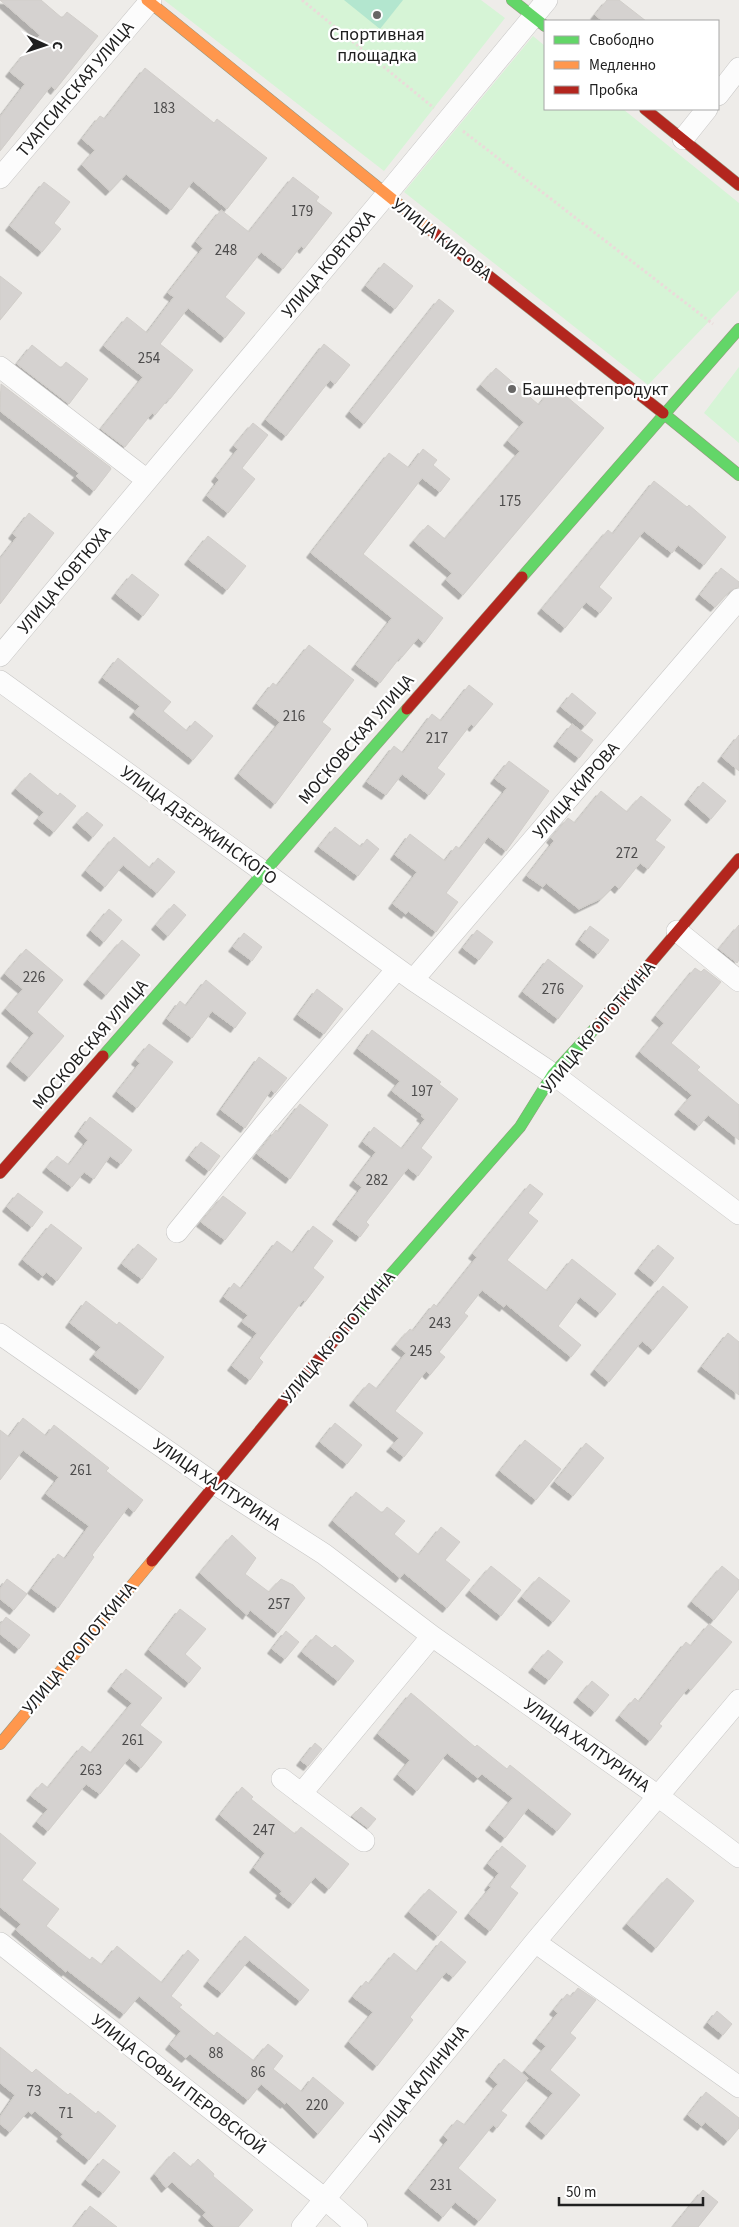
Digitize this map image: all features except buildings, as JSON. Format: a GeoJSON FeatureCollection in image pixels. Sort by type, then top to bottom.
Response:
{"type":"FeatureCollection","features":[{"type":"Feature","properties":{"kind":"main road"},"geometry":{"type":"LineString","coordinates":[[512,0],[542,14]]}},
{"type":"Feature","properties":{"kind":"main road","name":"УЛИЦА КИРОВА"},"geometry":{"type":"LineString","coordinates":[[149,1],[386,195],[739,475]]}},
{"type":"Feature","properties":{"kind":"main road"},"geometry":{"type":"LineString","coordinates":[[647,110],[739,184]]}},
{"type":"Feature","properties":{"kind":"main road","name":"МОСКОВСКАЯ УЛИЦА"},"geometry":{"type":"LineString","coordinates":[[0,1173],[663,413],[739,329]]}},
{"type":"Feature","properties":{"kind":"main road","name":"УЛИЦА КРОПОТКИНА"},"geometry":{"type":"LineString","coordinates":[[0,1744],[369,1298],[520,1126],[553,1074],[580,1046],[739,859]]}},
{"type":"Feature","properties":{"kind":"street","name":"ТУАПСИНСКАЯ УЛИЦА"},"geometry":{"type":"LineString","coordinates":[[0,178],[149,1]]}},
{"type":"Feature","properties":{"kind":"street","name":"УЛИЦА КОВТЮХА"},"geometry":{"type":"LineString","coordinates":[[0,656],[448,120],[542,14]]}},
{"type":"Feature","properties":{"kind":"street"},"geometry":{"type":"LineString","coordinates":[[719,94],[739,68]]}},
{"type":"Feature","properties":{"kind":"street"},"geometry":{"type":"LineString","coordinates":[[683,140],[706,110]]}},
{"type":"Feature","properties":{"kind":"street"},"geometry":{"type":"LineString","coordinates":[[0,367],[147,480]]}},
{"type":"Feature","properties":{"kind":"street","name":"УЛИЦА КИРОВА"},"geometry":{"type":"LineString","coordinates":[[405,974],[739,599]]}},
{"type":"Feature","properties":{"kind":"street","name":"УЛИЦА ДЗЕРЖИНСКОГО"},"geometry":{"type":"LineString","coordinates":[[0,681],[405,974],[553,1074],[739,1214]]}},
{"type":"Feature","properties":{"kind":"street"},"geometry":{"type":"LineString","coordinates":[[677,932],[739,981]]}},
{"type":"Feature","properties":{"kind":"street"},"geometry":{"type":"LineString","coordinates":[[177,1232],[264,1125],[405,974]]}},
{"type":"Feature","properties":{"kind":"street","name":"УЛИЦА ХАЛТУРИНА"},"geometry":{"type":"LineString","coordinates":[[0,1334],[215,1484],[324,1554],[432,1636],[658,1796],[739,1857]]}},
{"type":"Feature","properties":{"kind":"street"},"geometry":{"type":"LineString","coordinates":[[301,1794],[432,1636]]}},
{"type":"Feature","properties":{"kind":"street","name":"УЛИЦА КАЛИНИНА"},"geometry":{"type":"LineString","coordinates":[[302,2227],[535,1942],[739,1700]]}},
{"type":"Feature","properties":{"kind":"street"},"geometry":{"type":"LineString","coordinates":[[282,1779],[364,1841]]}},
{"type":"Feature","properties":{"kind":"street"},"geometry":{"type":"LineString","coordinates":[[535,1942],[739,2087]]}},
{"type":"Feature","properties":{"kind":"street","name":"УЛИЦА СОФЬИ ПЕРОВСКОЙ"},"geometry":{"type":"LineString","coordinates":[[0,1943],[325,2199],[357,2227]]}},
{"type":"Feature","properties":{"kind":"path"},"geometry":{"type":"LineString","coordinates":[[302,0],[448,120],[731,338]]}},
{"type":"Feature","properties":{"kind":"green space"},"geometry":{"type":"Polygon","coordinates":[[[164,0],[481,0],[505,18],[384,171],[164,0]]]}},
{"type":"Feature","properties":{"kind":"green space","name":"Спортивная площадка"},"geometry":{"type":"Polygon","coordinates":[[[344,0],[403,0],[380,29],[344,0]]]}},
{"type":"Feature","properties":{"kind":"green space"},"geometry":{"type":"Polygon","coordinates":[[[533,36],[544,45],[544,110],[624,110],[739,203],[739,290],[648,385],[404,192],[533,36]]]}},
{"type":"Feature","properties":{"kind":"green space"},"geometry":{"type":"Polygon","coordinates":[[[739,367],[739,443],[704,413],[739,367]]]}},
{"type":"Feature","properties":{"kind":"traffic: fast"},"geometry":{"type":"LineString","coordinates":[[512,0],[544,25]]}},
{"type":"Feature","properties":{"kind":"traffic: fast"},"geometry":{"type":"LineString","coordinates":[[522,577],[739,329]]}},
{"type":"Feature","properties":{"kind":"traffic: fast"},"geometry":{"type":"LineString","coordinates":[[663,413],[739,475]]}},
{"type":"Feature","properties":{"kind":"traffic: fast"},"geometry":{"type":"LineString","coordinates":[[103,1056],[407,709]]}},
{"type":"Feature","properties":{"kind":"traffic: fast"},"geometry":{"type":"LineString","coordinates":[[351,1320],[520,1127],[553,1074],[598,1025]]}},
{"type":"Feature","properties":{"kind":"traffic: slow"},"geometry":{"type":"LineString","coordinates":[[147,0],[433,232]]}},
{"type":"Feature","properties":{"kind":"traffic: slow"},"geometry":{"type":"LineString","coordinates":[[0,1744],[152,1561]]}},
{"type":"Feature","properties":{"kind":"traffic: jam"},"geometry":{"type":"LineString","coordinates":[[646,110],[739,185]]}},
{"type":"Feature","properties":{"kind":"traffic: jam"},"geometry":{"type":"LineString","coordinates":[[433,232],[663,413]]}},
{"type":"Feature","properties":{"kind":"traffic: jam"},"geometry":{"type":"LineString","coordinates":[[407,709],[522,577]]}},
{"type":"Feature","properties":{"kind":"traffic: jam"},"geometry":{"type":"LineString","coordinates":[[598,1025],[739,859]]}},
{"type":"Feature","properties":{"kind":"traffic: jam"},"geometry":{"type":"LineString","coordinates":[[0,1173],[103,1056]]}},
{"type":"Feature","properties":{"kind":"traffic: jam"},"geometry":{"type":"LineString","coordinates":[[152,1561],[351,1320]]}},
{"type":"Feature","properties":{"kind":"place","name":"Спортивная площадка"},"geometry":{"type":"Point","coordinates":[377,15]}},
{"type":"Feature","properties":{"kind":"place","name":"Башнефтепродукт"},"geometry":{"type":"Point","coordinates":[512,389]}}]}
